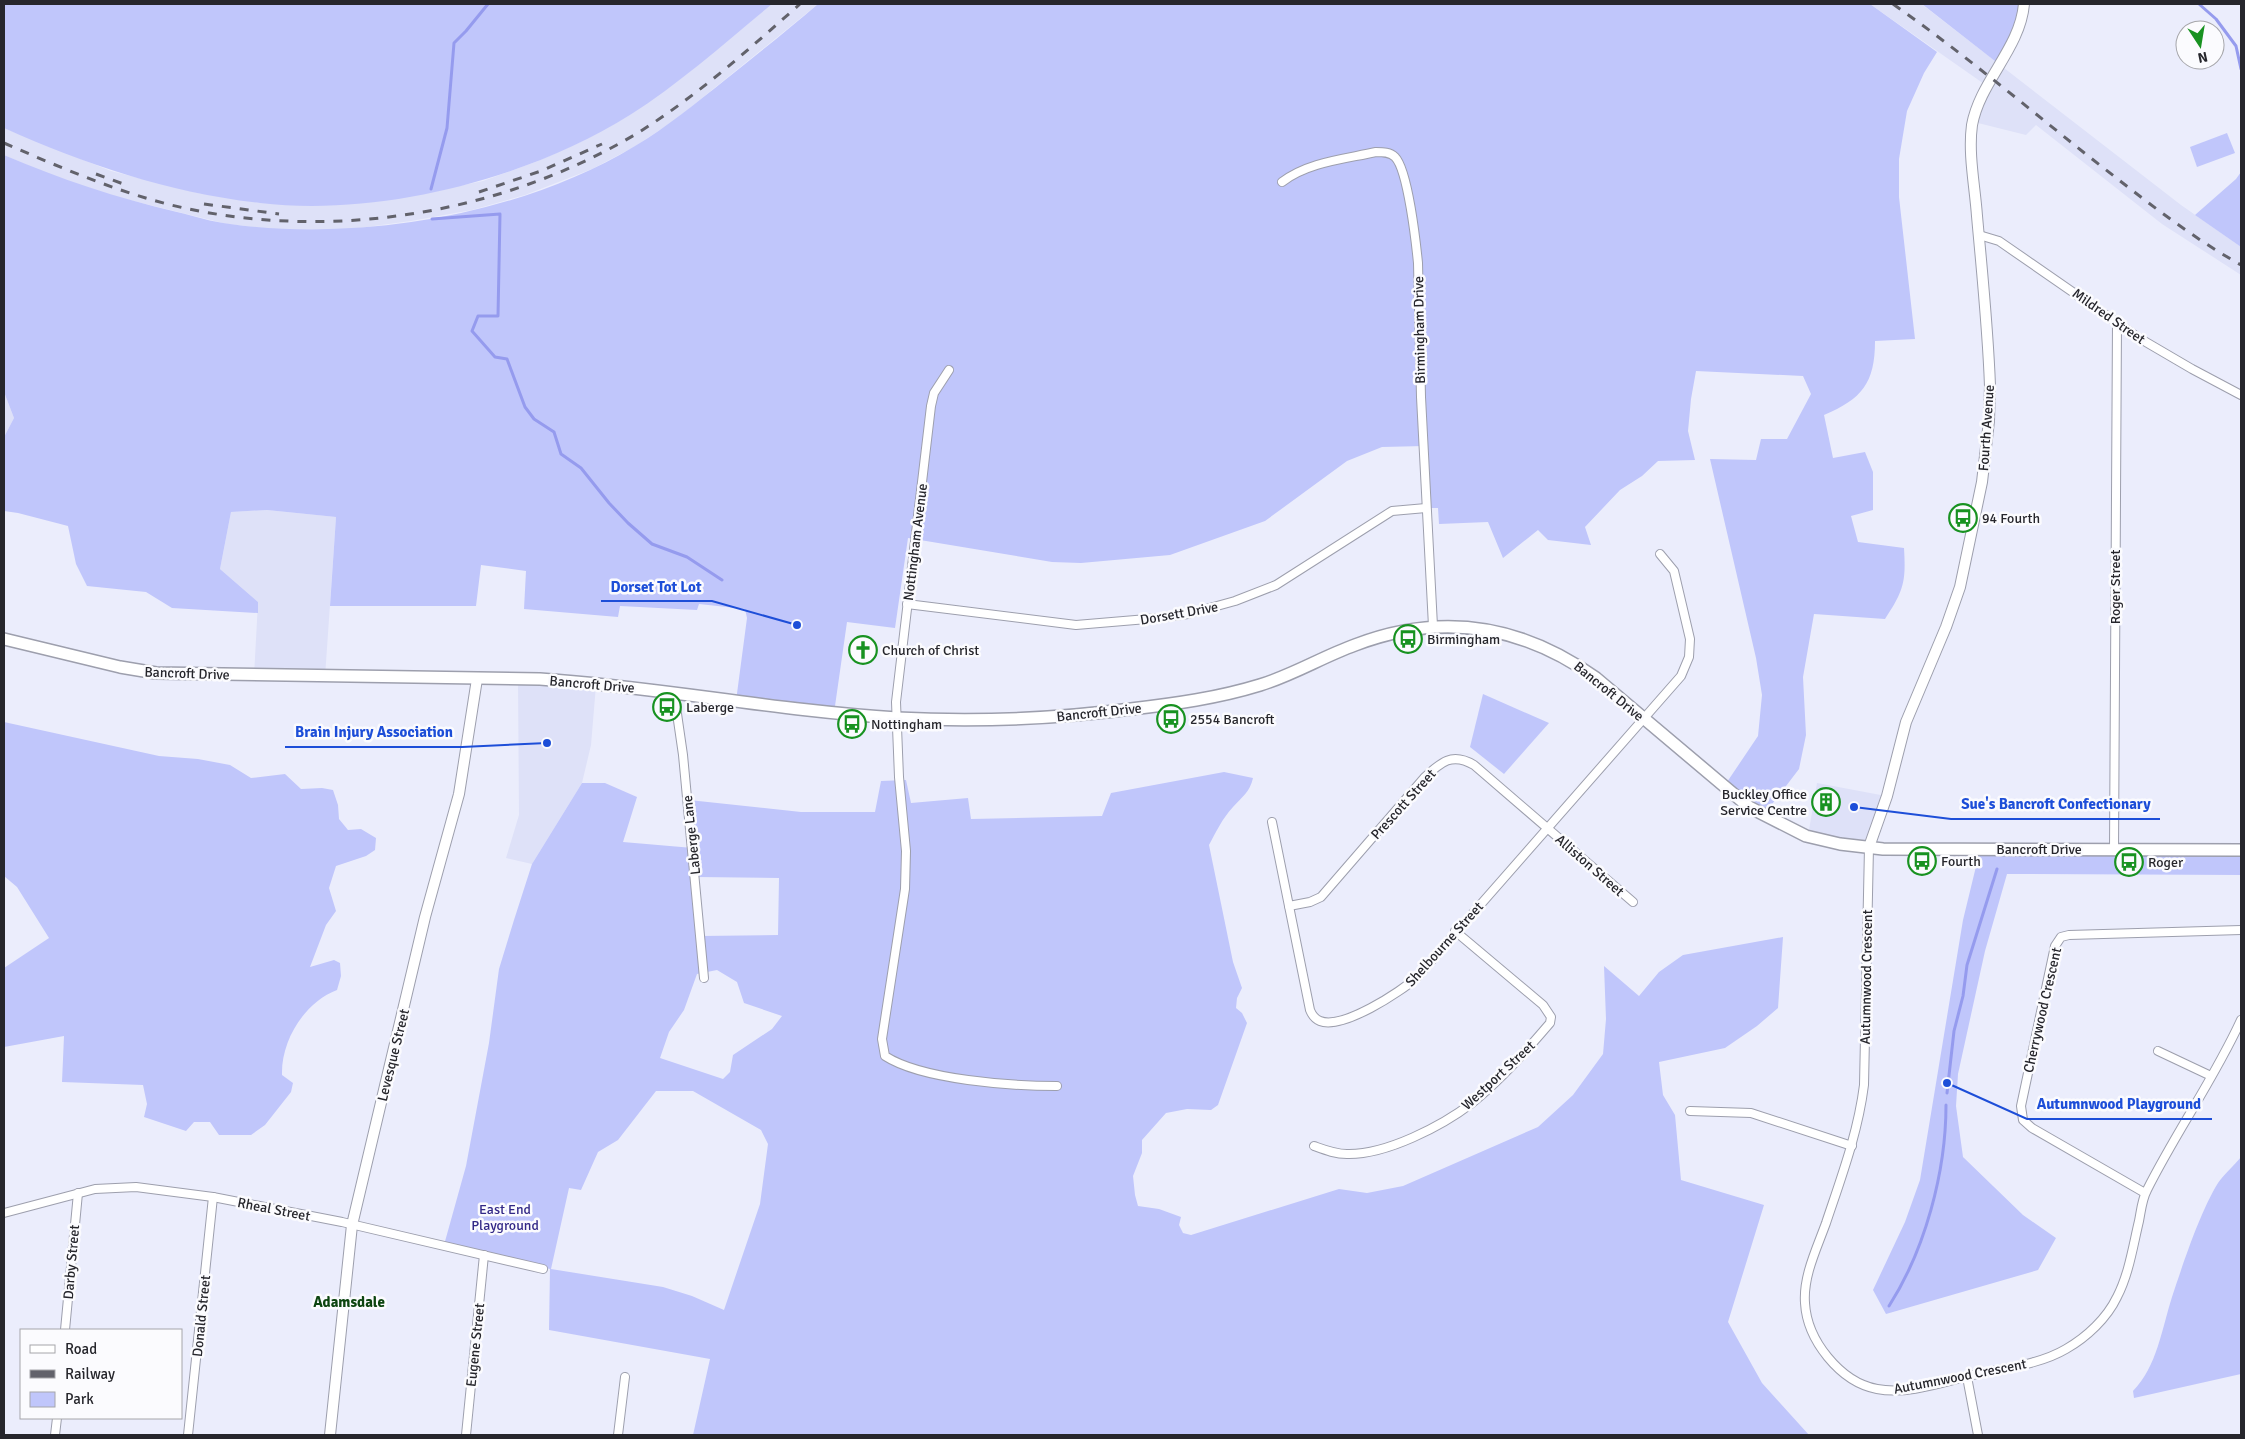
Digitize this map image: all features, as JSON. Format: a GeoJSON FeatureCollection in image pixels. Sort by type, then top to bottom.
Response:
{"type":"FeatureCollection","features":[{"type":"Feature","properties":{"kind":"main road","name":"Bancroft Drive"},"geometry":{"type":"LineString","coordinates":[[4,639],[120,667],[156,673],[574,682],[896,718],[974,719],[1059,716],[1122,710],[1197,699],[1259,686],[1381,635],[1433,626],[1489,630],[1518,637],[1545,647],[1572,662],[1596,678],[1735,797],[1764,816],[1806,836],[1840,844],[1869,847],[2241,850]]}},
{"type":"Feature","properties":{"kind":"street","name":"Fourth Avenue"},"geometry":{"type":"LineString","coordinates":[[1869,847],[1887,796],[1906,722],[1946,627],[1960,587],[1981,490],[1986,452],[1990,386],[1971,139],[1974,118],[1981,98],[2012,42],[2020,23],[2024,4]]}},
{"type":"Feature","properties":{"kind":"street","name":"Birmingham Drive"},"geometry":{"type":"LineString","coordinates":[[1282,182],[1294,172],[1308,167],[1376,152],[1384,152],[1395,157],[1402,168],[1417,244],[1421,397],[1433,626]]}},
{"type":"Feature","properties":{"kind":"street","name":"Mildred Street"},"geometry":{"type":"LineString","coordinates":[[1979,235],[1988,236],[2000,241],[2117,323],[2192,370],[2241,395]]}},
{"type":"Feature","properties":{"kind":"street","name":"Roger Street"},"geometry":{"type":"LineString","coordinates":[[2114,850],[2117,323]]}},
{"type":"Feature","properties":{"kind":"street","name":"Nottingham Avenue"},"geometry":{"type":"LineString","coordinates":[[949,370],[934,393],[930,406],[907,604],[896,718],[906,851],[905,889],[882,1040],[885,1056],[898,1065],[991,1083],[1057,1086]]}},
{"type":"Feature","properties":{"kind":"street","name":"Dorsett Drive"},"geometry":{"type":"LineString","coordinates":[[907,604],[1076,625],[1188,614],[1235,602],[1276,585],[1392,511],[1426,508]]}},
{"type":"Feature","properties":{"kind":"street","name":"Shelbourne Street"},"geometry":{"type":"LineString","coordinates":[[1272,822],[1310,1010],[1315,1018],[1332,1023],[1381,1003],[1405,988],[1417,978],[1455,931],[1681,676],[1689,657],[1690,646],[1674,571],[1660,554]]}},
{"type":"Feature","properties":{"kind":"street","name":"Levesque Street"},"geometry":{"type":"LineString","coordinates":[[330,1435],[352,1225],[425,917],[459,794],[477,679]]}},
{"type":"Feature","properties":{"kind":"street","name":"Laberge Lane"},"geometry":{"type":"LineString","coordinates":[[674,693],[683,755],[704,978]]}},
{"type":"Feature","properties":{"kind":"street","name":"Prescott Street"},"geometry":{"type":"LineString","coordinates":[[1289,906],[1310,902],[1321,897],[1424,778],[1439,764],[1448,760],[1463,760],[1474,765],[1546,828]]}},
{"type":"Feature","properties":{"kind":"street","name":"Alliston Street"},"geometry":{"type":"LineString","coordinates":[[1546,828],[1633,902]]}},
{"type":"Feature","properties":{"kind":"street","name":"Autumnwood Crescent"},"geometry":{"type":"LineString","coordinates":[[1869,847],[1864,1085],[1852,1146],[1806,1284],[1806,1314],[1813,1337],[1818,1346],[1849,1377],[1870,1388],[1895,1391],[1907,1390],[2050,1357],[2075,1343],[2102,1319],[2117,1297],[2124,1278],[2145,1193],[2241,1020]]}},
{"type":"Feature","properties":{"kind":"street","name":"Cherrywood Crescent"},"geometry":{"type":"LineString","coordinates":[[2145,1193],[2032,1128],[2023,1120],[2021,1106],[2055,946],[2061,937],[2069,935],[2241,930]]}},
{"type":"Feature","properties":{"kind":"street","name":"Westport Street"},"geometry":{"type":"LineString","coordinates":[[1314,1146],[1330,1152],[1360,1154],[1394,1144],[1449,1119],[1473,1102],[1502,1075],[1550,1024],[1551,1017],[1543,1005],[1455,931]]}},
{"type":"Feature","properties":{"kind":"street"},"geometry":{"type":"LineString","coordinates":[[2158,1051],[2211,1076]]}},
{"type":"Feature","properties":{"kind":"street"},"geometry":{"type":"LineString","coordinates":[[1690,1112],[1751,1113],[1852,1146]]}},
{"type":"Feature","properties":{"kind":"street","name":"Rheal Street"},"geometry":{"type":"LineString","coordinates":[[4,1213],[78,1193],[122,1186],[213,1197],[352,1225],[542,1268]]}},
{"type":"Feature","properties":{"kind":"street","name":"Darby Street"},"geometry":{"type":"LineString","coordinates":[[65,1329],[78,1193]]}},
{"type":"Feature","properties":{"kind":"street","name":"Donald Street"},"geometry":{"type":"LineString","coordinates":[[188,1435],[213,1197]]}},
{"type":"Feature","properties":{"kind":"street","name":"Eugene Street"},"geometry":{"type":"LineString","coordinates":[[466,1435],[484,1255]]}},
{"type":"Feature","properties":{"kind":"street"},"geometry":{"type":"LineString","coordinates":[[1966,1376],[1978,1435]]}},
{"type":"Feature","properties":{"kind":"street"},"geometry":{"type":"LineString","coordinates":[[618,1435],[625,1377]]}},
{"type":"Feature","properties":{"kind":"street"},"geometry":{"type":"LineString","coordinates":[[55,1435],[57,1419]]}},
{"type":"Feature","properties":{"kind":"shaded area"},"geometry":{"type":"Polygon","coordinates":[[[772,4],[818,4],[675,120],[634,147],[592,169],[525,195],[472,210],[344,230],[282,230],[227,224],[105,194],[50,175],[4,155],[4,128],[111,171],[198,193],[262,203],[325,205],[368,202],[415,195],[483,181],[538,161],[585,140],[630,115],[688,73],[772,4]]]}},
{"type":"Feature","properties":{"kind":"shaded area"},"geometry":{"type":"Polygon","coordinates":[[[1870,4],[1922,4],[2181,205],[2241,247],[2241,275],[2162,224],[2036,125],[2026,135],[1974,122],[1987,86],[1870,4]]]}},
{"type":"Feature","properties":{"kind":"shaded area"},"geometry":{"type":"Polygon","coordinates":[[[4,392],[14,418],[4,437],[4,392]]]}},
{"type":"Feature","properties":{"kind":"shaded area"},"geometry":{"type":"Polygon","coordinates":[[[267,510],[336,517],[325,677],[254,676],[258,602],[220,569],[231,512],[267,510]]]}},
{"type":"Feature","properties":{"kind":"shaded area"},"geometry":{"type":"Polygon","coordinates":[[[518,681],[596,685],[591,745],[582,783],[532,864],[506,858],[519,815],[518,681]]]}},
{"type":"Feature","properties":{"kind":"shaded area"},"geometry":{"type":"Polygon","coordinates":[[[1817,783],[1886,796],[1869,846],[1808,836],[1817,783]]]}},
{"type":"Feature","properties":{"kind":"green space"},"geometry":{"type":"Polygon","coordinates":[[[4,4],[772,4],[649,103],[590,138],[546,158],[500,175],[452,188],[403,198],[354,204],[306,206],[260,203],[162,185],[129,176],[66,154],[4,128],[4,4]]]}},
{"type":"Feature","properties":{"kind":"green space"},"geometry":{"type":"Polygon","coordinates":[[[818,4],[1870,4],[1937,52],[1924,73],[1907,111],[1899,159],[1899,197],[1915,339],[1875,341],[1872,368],[1864,388],[1848,403],[1824,415],[1833,458],[1865,452],[1873,472],[1873,510],[1851,516],[1858,542],[1904,548],[1904,578],[1900,593],[1885,619],[1814,614],[1803,677],[1806,735],[1799,769],[1763,816],[1723,788],[1758,736],[1762,695],[1756,658],[1710,459],[1756,460],[1761,439],[1787,439],[1811,394],[1803,376],[1696,371],[1688,431],[1695,460],[1658,461],[1642,476],[1620,490],[1585,527],[1591,545],[1548,540],[1538,530],[1503,558],[1488,522],[1439,524],[1438,508],[1428,508],[1424,446],[1382,447],[1347,461],[1265,521],[1170,555],[1081,563],[1052,562],[908,538],[895,628],[847,622],[834,713],[736,701],[747,618],[745,609],[699,604],[697,610],[620,606],[618,617],[524,609],[526,571],[481,565],[476,606],[330,606],[336,517],[267,510],[231,512],[220,569],[258,602],[258,613],[172,608],[146,592],[87,586],[76,564],[68,526],[4,511],[4,437],[14,418],[4,392],[4,155],[46,172],[111,194],[155,207],[223,223],[280,229],[332,229],[438,218],[491,206],[542,190],[590,170],[635,146],[692,106],[818,4]]]}},
{"type":"Feature","properties":{"kind":"green space"},"geometry":{"type":"Polygon","coordinates":[[[1922,4],[2025,4],[2000,65],[1922,4]]]}},
{"type":"Feature","properties":{"kind":"green space"},"geometry":{"type":"Polygon","coordinates":[[[2227,133],[2235,153],[2197,167],[2190,147],[2227,133]]]}},
{"type":"Feature","properties":{"kind":"green space"},"geometry":{"type":"Polygon","coordinates":[[[2241,172],[2241,247],[2195,215],[2236,179],[2241,172]]]}},
{"type":"Feature","properties":{"kind":"green space"},"geometry":{"type":"Polygon","coordinates":[[[1483,694],[1549,723],[1504,774],[1470,747],[1483,694]]]}},
{"type":"Feature","properties":{"kind":"green space"},"geometry":{"type":"Polygon","coordinates":[[[4,722],[159,756],[198,759],[230,765],[251,778],[285,774],[301,789],[322,788],[333,790],[338,805],[339,819],[348,830],[361,829],[376,838],[375,850],[366,856],[336,866],[329,888],[336,911],[326,925],[310,967],[334,960],[340,963],[341,976],[337,990],[315,1003],[297,1024],[286,1049],[283,1062],[282,1075],[293,1083],[291,1092],[265,1125],[251,1135],[219,1135],[210,1122],[194,1122],[186,1131],[144,1117],[147,1104],[143,1085],[62,1082],[64,1036],[4,1047],[4,968],[49,938],[17,887],[4,876],[4,722]]]}},
{"type":"Feature","properties":{"kind":"green space","name":"East End Playground"},"geometry":{"type":"Polygon","coordinates":[[[1224,772],[1253,778],[1248,791],[1226,816],[1209,845],[1233,962],[1242,988],[1237,998],[1236,1008],[1242,1013],[1247,1023],[1218,1105],[1211,1110],[1187,1109],[1166,1113],[1142,1140],[1142,1153],[1133,1176],[1138,1206],[1159,1209],[1181,1217],[1179,1225],[1183,1233],[1191,1235],[1339,1189],[1367,1193],[1403,1186],[1538,1127],[1573,1095],[1603,1054],[1606,1019],[1604,966],[1639,996],[1659,972],[1683,955],[1783,937],[1778,1008],[1757,1026],[1725,1048],[1659,1062],[1663,1095],[1675,1115],[1681,1180],[1764,1205],[1728,1322],[1762,1383],[1809,1435],[693,1435],[710,1359],[549,1330],[550,1269],[444,1245],[466,1166],[489,1043],[499,969],[532,864],[582,783],[605,783],[637,797],[623,842],[693,848],[689,800],[801,812],[875,812],[881,781],[906,780],[911,803],[968,798],[971,819],[1102,816],[1111,793],[1224,772]],[[697,877],[701,936],[778,935],[779,878],[697,877]],[[717,970],[697,974],[684,1010],[669,1032],[660,1058],[723,1079],[730,1072],[733,1055],[772,1029],[782,1016],[744,1003],[737,982],[717,970]],[[656,1091],[618,1140],[598,1152],[581,1190],[569,1188],[551,1269],[663,1287],[692,1296],[724,1310],[760,1204],[768,1144],[761,1130],[693,1091],[656,1091]]]}},
{"type":"Feature","properties":{"kind":"green space"},"geometry":{"type":"Polygon","coordinates":[[[1980,850],[2241,851],[2241,875],[2007,874],[1985,951],[1958,1074],[1956,1106],[1963,1157],[2023,1215],[2056,1238],[2038,1270],[1886,1314],[1873,1290],[1905,1222],[1920,1180],[1963,920],[1980,850]]]}},
{"type":"Feature","properties":{"kind":"green space"},"geometry":{"type":"Polygon","coordinates":[[[2241,1157],[2241,1374],[2134,1398],[2133,1391],[2148,1371],[2158,1347],[2181,1269],[2205,1208],[2218,1183],[2241,1157]]]}},
{"type":"Feature","properties":{"kind":"waterway"},"geometry":{"type":"LineString","coordinates":[[431,189],[447,128],[454,43],[488,4]]}},
{"type":"Feature","properties":{"kind":"waterway"},"geometry":{"type":"LineString","coordinates":[[2199,4],[2216,19],[2236,46],[2241,69]]}},
{"type":"Feature","properties":{"kind":"waterway"},"geometry":{"type":"LineString","coordinates":[[432,219],[500,214],[498,316],[478,316],[472,331],[495,357],[507,359],[525,407],[534,419],[554,432],[561,454],[581,468],[628,523],[652,544],[687,557],[722,580]]}},
{"type":"Feature","properties":{"kind":"waterway"},"geometry":{"type":"LineString","coordinates":[[1947,1093],[1954,1031],[1963,996],[1967,965],[1997,869]]}},
{"type":"Feature","properties":{"kind":"waterway"},"geometry":{"type":"LineString","coordinates":[[1889,1306],[1913,1260],[1931,1210],[1942,1157],[1946,1105]]}},
{"type":"Feature","properties":{"kind":"railway"},"geometry":{"type":"LineString","coordinates":[[4,143],[125,191],[167,204],[226,216],[287,221],[348,221],[408,214],[468,202],[526,185],[583,162],[636,134],[701,89],[800,4]]}},
{"type":"Feature","properties":{"kind":"railway"},"geometry":{"type":"LineString","coordinates":[[1893,4],[1967,59],[2162,213],[2241,265]]}},
{"type":"Feature","properties":{"kind":"railway"},"geometry":{"type":"LineString","coordinates":[[479,192],[541,171],[602,144]]}},
{"type":"Feature","properties":{"kind":"railway"},"geometry":{"type":"LineString","coordinates":[[96,174],[129,186]]}},
{"type":"Feature","properties":{"kind":"railway"},"geometry":{"type":"LineString","coordinates":[[204,204],[279,214]]}},
{"type":"Feature","properties":{"kind":"place","name":"94 Fourth"},"geometry":{"type":"Point","coordinates":[1963,518]}},
{"type":"Feature","properties":{"kind":"place","name":"Dorset Tot Lot"},"geometry":{"type":"Point","coordinates":[797,625]}},
{"type":"Feature","properties":{"kind":"place","name":"Birmingham"},"geometry":{"type":"Point","coordinates":[1408,639]}},
{"type":"Feature","properties":{"kind":"place","name":"Church of Christ"},"geometry":{"type":"Point","coordinates":[863,650]}},
{"type":"Feature","properties":{"kind":"place","name":"Laberge"},"geometry":{"type":"Point","coordinates":[667,707]}},
{"type":"Feature","properties":{"kind":"place","name":"2554 Bancroft"},"geometry":{"type":"Point","coordinates":[1171,719]}},
{"type":"Feature","properties":{"kind":"place","name":"Nottingham"},"geometry":{"type":"Point","coordinates":[852,724]}},
{"type":"Feature","properties":{"kind":"place","name":"Brain Injury Association"},"geometry":{"type":"Point","coordinates":[547,743]}},
{"type":"Feature","properties":{"kind":"place","name":"Buckley Office Service Centre"},"geometry":{"type":"Point","coordinates":[1826,802]}},
{"type":"Feature","properties":{"kind":"place","name":"Sue's Bancroft Confectionary"},"geometry":{"type":"Point","coordinates":[1854,807]}},
{"type":"Feature","properties":{"kind":"place","name":"Fourth"},"geometry":{"type":"Point","coordinates":[1922,861]}},
{"type":"Feature","properties":{"kind":"place","name":"Roger"},"geometry":{"type":"Point","coordinates":[2129,862]}},
{"type":"Feature","properties":{"kind":"place","name":"Autumnwood Playground"},"geometry":{"type":"Point","coordinates":[1947,1083]}},
{"type":"Feature","properties":{"kind":"district","name":"Adamsdale"},"geometry":{"type":"Point","coordinates":[349,1302]}}]}
